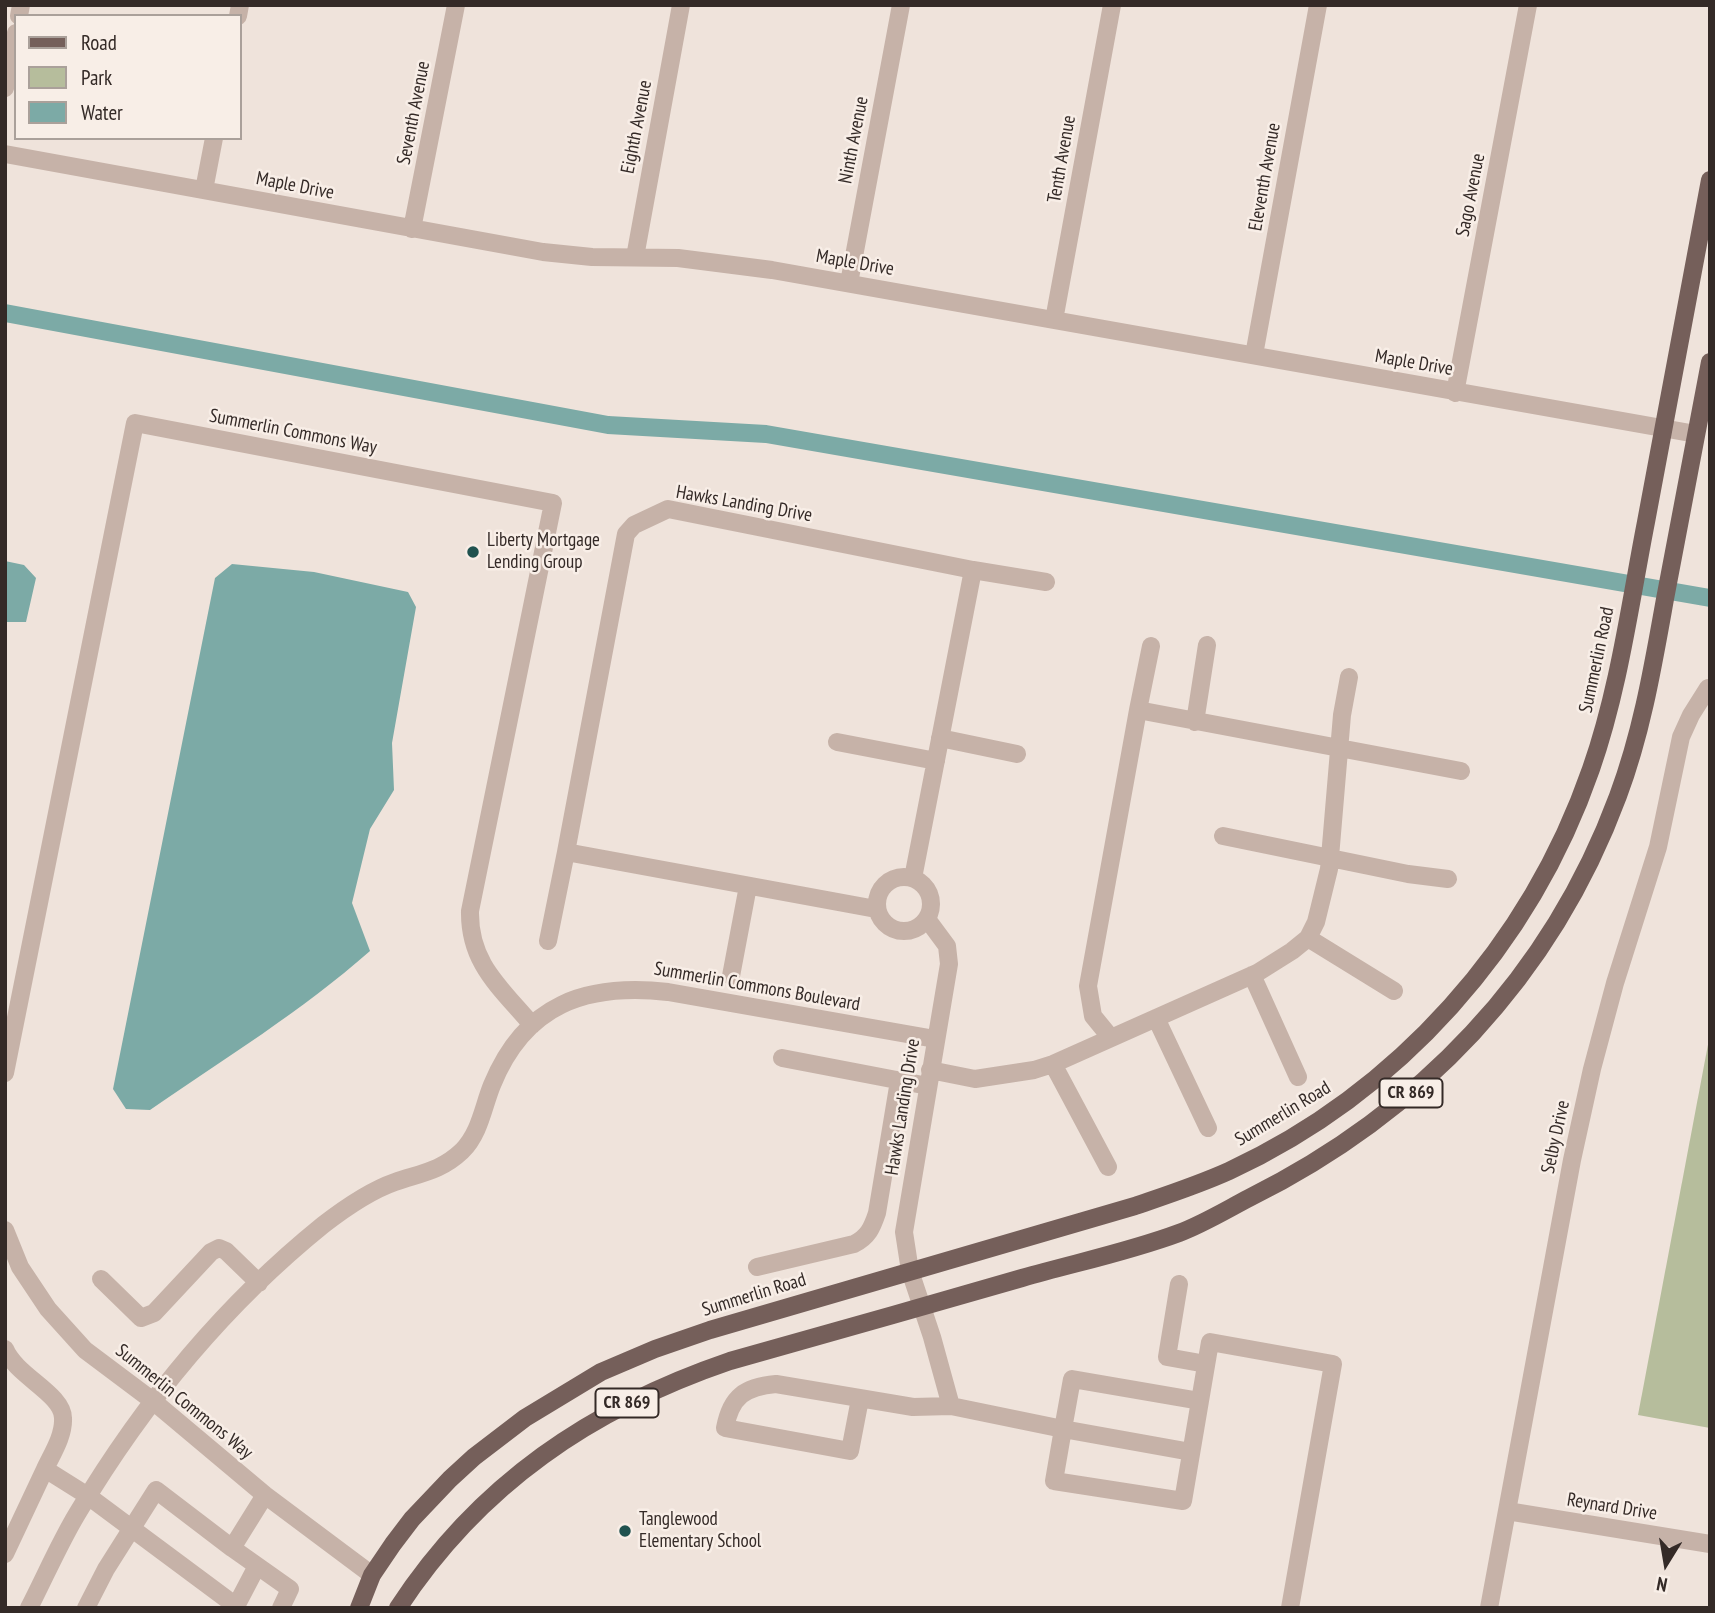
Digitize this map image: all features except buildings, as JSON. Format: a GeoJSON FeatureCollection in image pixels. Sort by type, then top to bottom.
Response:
{"type":"FeatureCollection","features":[{"type":"Feature","properties":{"kind":"main road","name":"Summerlin Road"},"geometry":{"type":"LineString","coordinates":[[359,1608],[372,1575],[412,1519],[474,1457],[547,1403],[601,1372],[681,1339],[1135,1206],[1198,1184],[1252,1159],[1312,1125],[1386,1070],[1420,1039],[1481,972],[1526,906],[1556,854],[1592,767],[1608,712],[1627,619],[1710,180]]}},
{"type":"Feature","properties":{"kind":"main road","name":"CR 869"},"geometry":{"type":"LineString","coordinates":[[398,1608],[443,1548],[483,1505],[524,1469],[590,1423],[626,1404],[690,1374],[1180,1232],[1329,1155],[1368,1127],[1442,1066],[1475,1032],[1525,970],[1557,921],[1601,839],[1633,753],[1648,689],[1710,362]]}},
{"type":"Feature","properties":{"kind":"main road"},"geometry":{"type":"LineString","coordinates":[[349,1608],[372,1575]]}},
{"type":"Feature","properties":{"kind":"street","name":"Seventh Avenue"},"geometry":{"type":"LineString","coordinates":[[412,229],[456,5]]}},
{"type":"Feature","properties":{"kind":"street","name":"Eighth Avenue"},"geometry":{"type":"LineString","coordinates":[[635,257],[681,5]]}},
{"type":"Feature","properties":{"kind":"street","name":"Ninth Avenue"},"geometry":{"type":"LineString","coordinates":[[849,283],[901,5]]}},
{"type":"Feature","properties":{"kind":"street","name":"Tenth Avenue"},"geometry":{"type":"LineString","coordinates":[[1054,320],[1112,5]]}},
{"type":"Feature","properties":{"kind":"street","name":"Eleventh Avenue"},"geometry":{"type":"LineString","coordinates":[[1254,355],[1318,5]]}},
{"type":"Feature","properties":{"kind":"street","name":"Sago Avenue"},"geometry":{"type":"LineString","coordinates":[[1455,393],[1528,5]]}},
{"type":"Feature","properties":{"kind":"street"},"geometry":{"type":"LineString","coordinates":[[5,88],[14,43]]}},
{"type":"Feature","properties":{"kind":"street"},"geometry":{"type":"LineString","coordinates":[[204,190],[214,140]]}},
{"type":"Feature","properties":{"kind":"street","name":"Maple Drive"},"geometry":{"type":"LineString","coordinates":[[5,154],[543,252],[592,257],[678,258],[849,283],[1696,434]]}},
{"type":"Feature","properties":{"kind":"street","name":"Summerlin Commons Way"},"geometry":{"type":"LineString","coordinates":[[5,1073],[135,423],[553,503],[470,911],[469,932],[475,951],[487,971],[532,1025]]}},
{"type":"Feature","properties":{"kind":"street","name":"Hawks Landing Drive"},"geometry":{"type":"LineString","coordinates":[[548,941],[626,534],[634,525],[668,509],[1046,582]]}},
{"type":"Feature","properties":{"kind":"street"},"geometry":{"type":"LineString","coordinates":[[927,919],[913,930],[894,930],[886,925],[877,909],[880,890],[886,883],[894,878],[913,878],[973,570]]}},
{"type":"Feature","properties":{"kind":"street"},"geometry":{"type":"LineString","coordinates":[[1195,722],[1207,645]]}},
{"type":"Feature","properties":{"kind":"street"},"geometry":{"type":"LineString","coordinates":[[1111,1038],[1093,1016],[1088,986],[1093,946],[1151,646]]}},
{"type":"Feature","properties":{"kind":"street"},"geometry":{"type":"LineString","coordinates":[[782,1058],[899,1081],[929,1078],[975,1079],[1034,1070],[1252,975],[1292,951],[1308,938],[1316,922],[1330,857],[1349,677]]}},
{"type":"Feature","properties":{"kind":"street","name":"Selby Drive"},"geometry":{"type":"LineString","coordinates":[[1489,1608],[1572,1160],[1592,1069],[1615,984],[1658,847],[1681,737],[1690,715],[1708,688]]}},
{"type":"Feature","properties":{"kind":"street"},"geometry":{"type":"LineString","coordinates":[[1138,710],[1461,771]]}},
{"type":"Feature","properties":{"kind":"street"},"geometry":{"type":"LineString","coordinates":[[940,738],[1017,754]]}},
{"type":"Feature","properties":{"kind":"street"},"geometry":{"type":"LineString","coordinates":[[837,741],[936,761]]}},
{"type":"Feature","properties":{"kind":"street"},"geometry":{"type":"LineString","coordinates":[[1223,836],[1408,874],[1448,879]]}},
{"type":"Feature","properties":{"kind":"street"},"geometry":{"type":"LineString","coordinates":[[566,852],[877,909]]}},
{"type":"Feature","properties":{"kind":"street","name":"Hawks Landing Drive"},"geometry":{"type":"LineString","coordinates":[[913,878],[920,882],[930,895],[927,919],[947,946],[948,964],[947,984],[935,1039],[904,1232],[910,1271],[951,1406]]}},
{"type":"Feature","properties":{"kind":"street"},"geometry":{"type":"LineString","coordinates":[[731,976],[748,886]]}},
{"type":"Feature","properties":{"kind":"street"},"geometry":{"type":"LineString","coordinates":[[1308,938],[1394,991]]}},
{"type":"Feature","properties":{"kind":"street"},"geometry":{"type":"LineString","coordinates":[[1252,975],[1298,1077]]}},
{"type":"Feature","properties":{"kind":"street","name":"Summerlin Commons Boulevard"},"geometry":{"type":"LineString","coordinates":[[29,1608],[76,1516],[125,1438],[214,1328],[259,1283],[323,1226],[355,1202],[396,1181],[428,1173],[463,1150],[475,1133],[499,1070],[513,1044],[551,1010],[606,991],[633,988],[935,1039]]}},
{"type":"Feature","properties":{"kind":"street"},"geometry":{"type":"LineString","coordinates":[[1156,1018],[1208,1128]]}},
{"type":"Feature","properties":{"kind":"street"},"geometry":{"type":"LineString","coordinates":[[1053,1064],[1108,1167]]}},
{"type":"Feature","properties":{"kind":"street"},"geometry":{"type":"LineString","coordinates":[[757,1267],[854,1244],[866,1238],[877,1213],[899,1081]]}},
{"type":"Feature","properties":{"kind":"street","name":"Summerlin Commons Way"},"geometry":{"type":"LineString","coordinates":[[5,1230],[20,1267],[48,1309],[85,1350],[153,1401],[265,1495],[372,1575]]}},
{"type":"Feature","properties":{"kind":"street"},"geometry":{"type":"LineString","coordinates":[[101,1279],[141,1318],[154,1312],[211,1252],[219,1248],[226,1251],[259,1283]]}},
{"type":"Feature","properties":{"kind":"street"},"geometry":{"type":"LineString","coordinates":[[1179,1284],[1167,1357],[1206,1364]]}},
{"type":"Feature","properties":{"kind":"street"},"geometry":{"type":"LineString","coordinates":[[1200,1401],[1072,1379],[1054,1481],[1183,1502],[1210,1342],[1333,1364],[1290,1608]]}},
{"type":"Feature","properties":{"kind":"street"},"geometry":{"type":"LineString","coordinates":[[5,1349],[13,1372],[56,1400],[64,1416],[61,1433],[5,1554]]}},
{"type":"Feature","properties":{"kind":"street"},"geometry":{"type":"LineString","coordinates":[[860,1399],[850,1451],[725,1428],[728,1413],[740,1394],[757,1385],[776,1384],[913,1407],[951,1406],[1191,1452]]}},
{"type":"Feature","properties":{"kind":"street"},"geometry":{"type":"LineString","coordinates":[[45,1469],[88,1496],[236,1607],[257,1566]]}},
{"type":"Feature","properties":{"kind":"street"},"geometry":{"type":"LineString","coordinates":[[86,1608],[106,1569],[156,1490],[290,1589],[281,1608]]}},
{"type":"Feature","properties":{"kind":"street"},"geometry":{"type":"LineString","coordinates":[[232,1548],[265,1495]]}},
{"type":"Feature","properties":{"kind":"street","name":"Reynard Drive"},"geometry":{"type":"LineString","coordinates":[[1507,1511],[1710,1544]]}},
{"type":"Feature","properties":{"kind":"green space"},"geometry":{"type":"Polygon","coordinates":[[[1710,1034],[1710,1428],[1638,1415],[1710,1034]]]}},
{"type":"Feature","properties":{"kind":"water"},"geometry":{"type":"Polygon","coordinates":[[[5,561],[24,565],[36,578],[26,622],[5,622],[5,561]]]}},
{"type":"Feature","properties":{"kind":"water"},"geometry":{"type":"Polygon","coordinates":[[[232,564],[314,572],[408,592],[416,607],[392,743],[394,790],[370,829],[352,903],[370,951],[290,1014],[150,1110],[126,1109],[113,1089],[215,578],[232,564]]]}},
{"type":"Feature","properties":{"kind":"waterway"},"geometry":{"type":"LineString","coordinates":[[5,313],[608,425],[766,434],[1710,598]]}},
{"type":"Feature","properties":{"kind":"place","name":"Liberty Mortgage Lending Group"},"geometry":{"type":"Point","coordinates":[473,552]}},
{"type":"Feature","properties":{"kind":"place","name":"Tanglewood Elementary School"},"geometry":{"type":"Point","coordinates":[625,1531]}}]}
